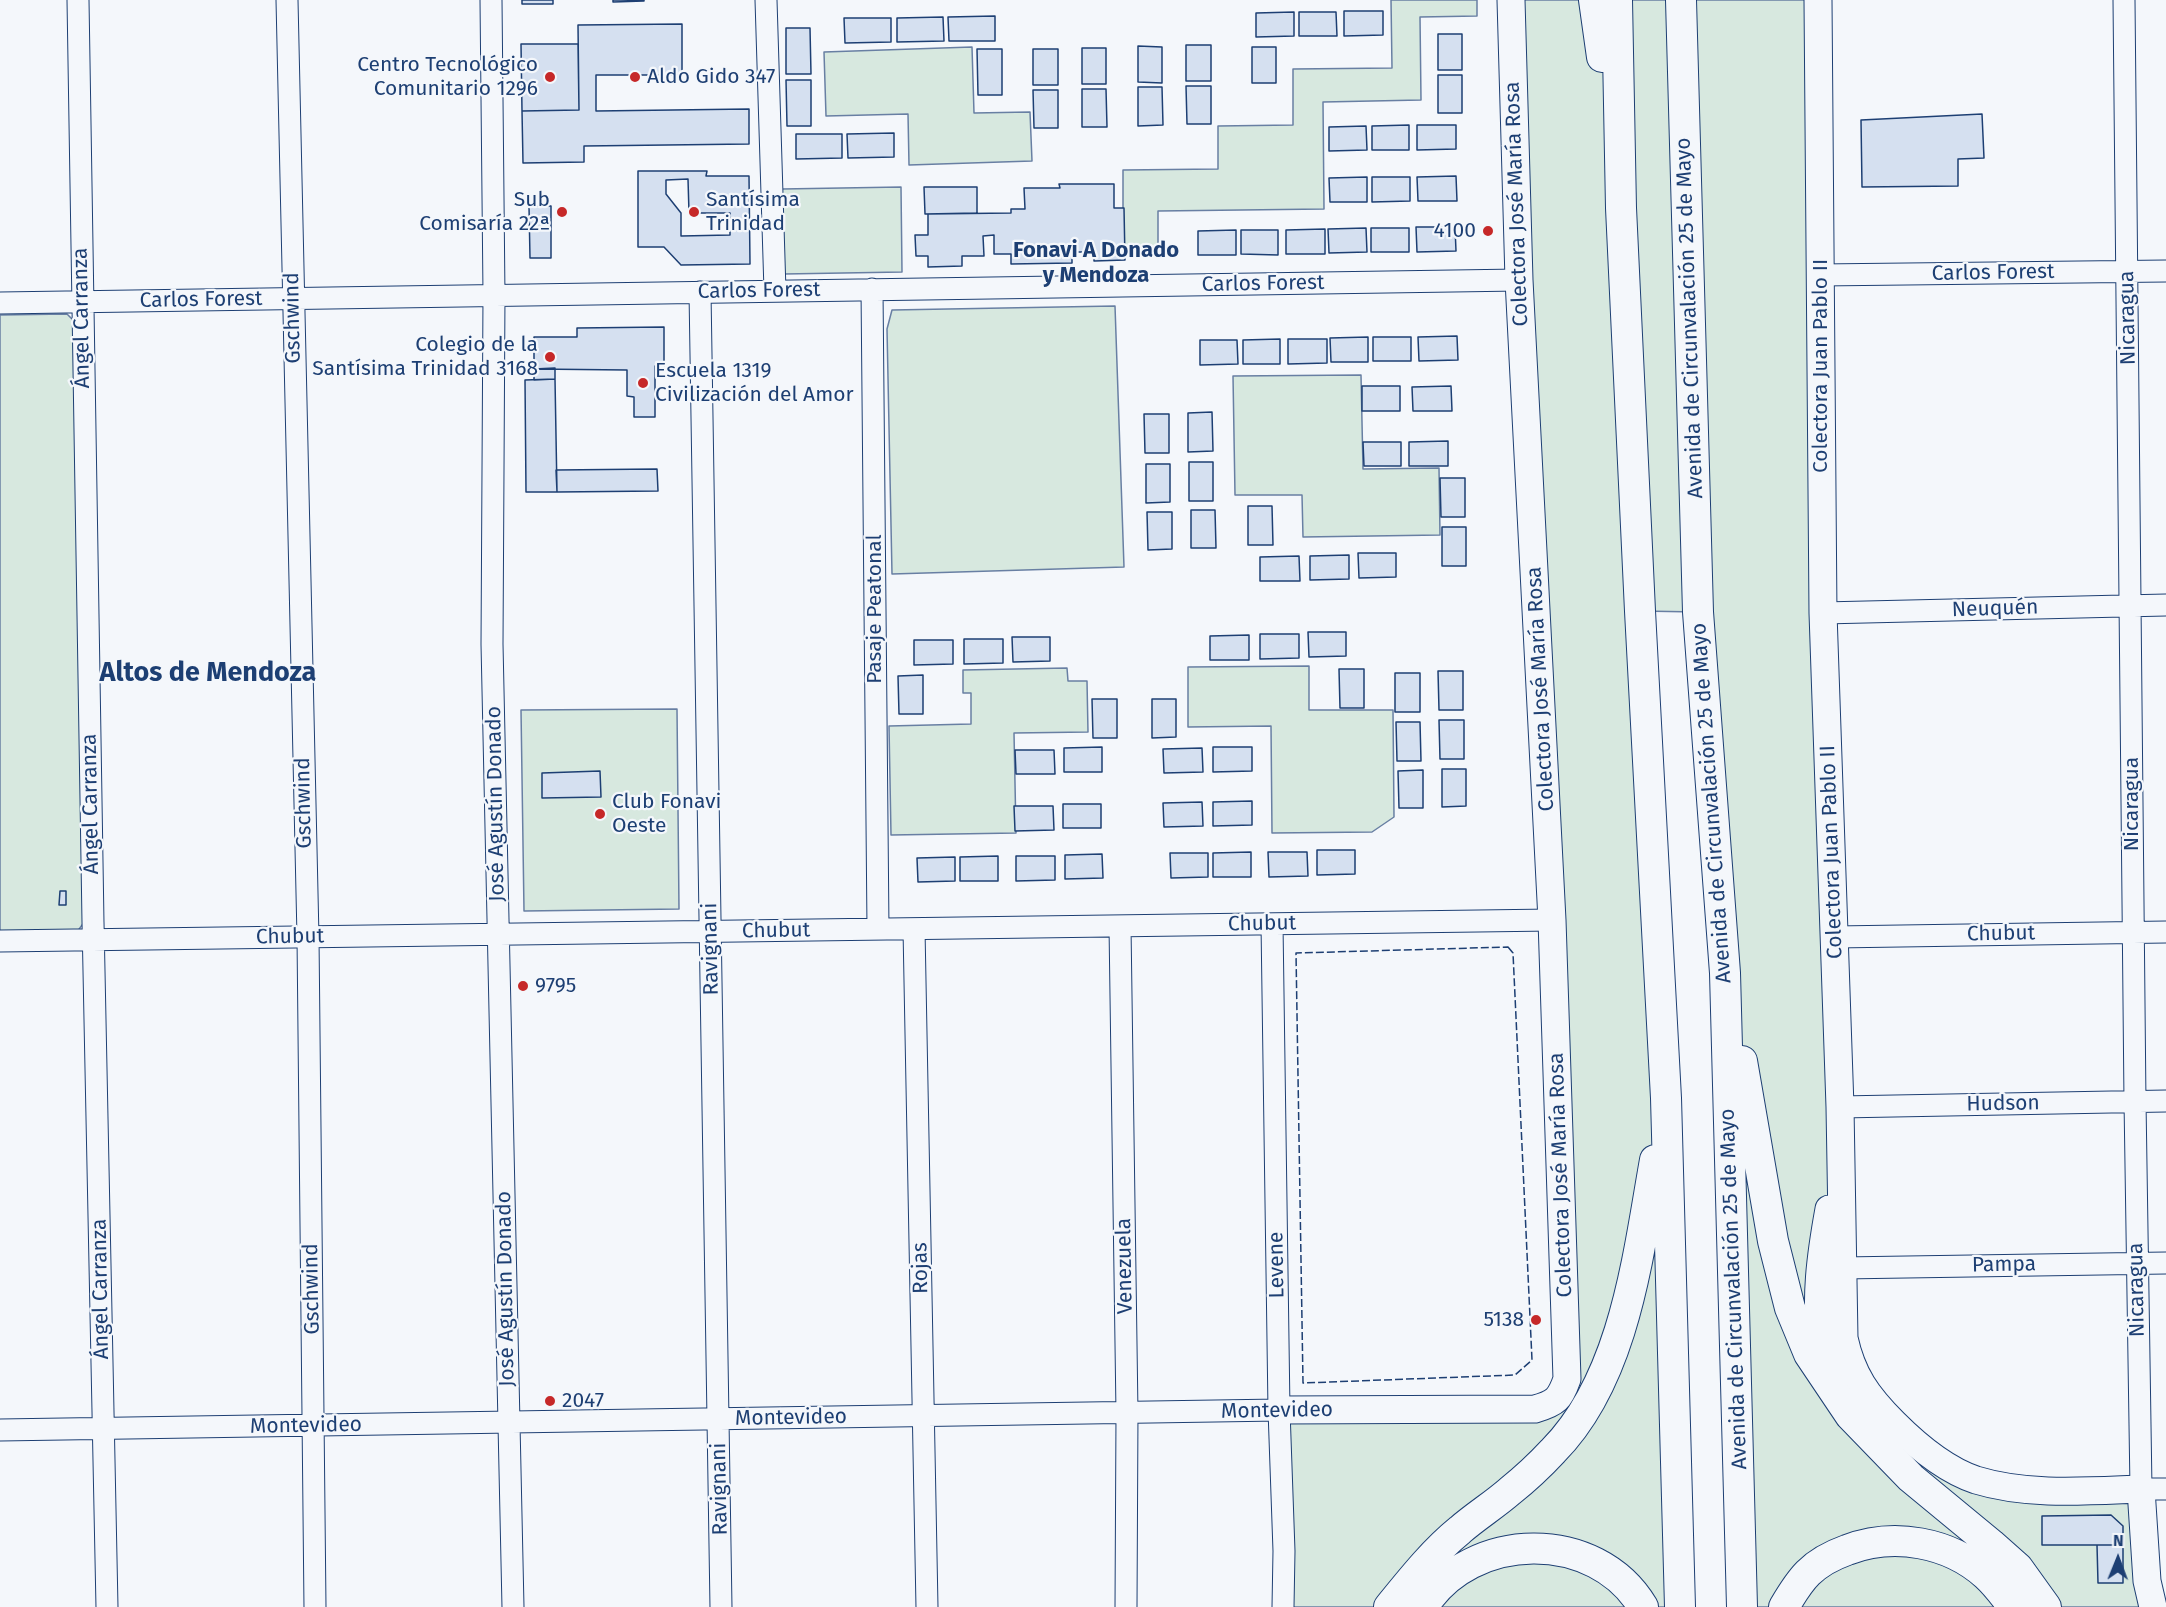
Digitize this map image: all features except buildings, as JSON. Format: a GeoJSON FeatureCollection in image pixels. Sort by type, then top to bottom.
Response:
{"type":"FeatureCollection","features":[{"type":"Feature","properties":{"kind":"highway"},"geometry":{"type":"LineString","coordinates":[[1594,0],[1621,208]]}},
{"type":"Feature","properties":{"kind":"highway"},"geometry":{"type":"LineString","coordinates":[[1617,0],[1621,208],[1666,1098],[1680,1607]]}},
{"type":"Feature","properties":{"kind":"highway","name":"Avenida de Circunvalación 25 de Mayo"},"geometry":{"type":"LineString","coordinates":[[1682,0],[1698,612],[1725,973],[1742,1607]]}},
{"type":"Feature","properties":{"kind":"highway"},"geometry":{"type":"LineString","coordinates":[[1685,115],[1696,0]]}},
{"type":"Feature","properties":{"kind":"highway"},"geometry":{"type":"LineString","coordinates":[[1725,973],[1749,1095],[1773,1241],[1790,1308],[1809,1354],[1850,1415],[1911,1478],[2018,1568],[2046,1607]]}},
{"type":"Feature","properties":{"kind":"highway"},"geometry":{"type":"LineString","coordinates":[[1389,1607],[1424,1564],[1458,1531],[1513,1490],[1555,1449],[1581,1414],[1601,1380],[1620,1330],[1637,1264],[1666,1098]]}},
{"type":"Feature","properties":{"kind":"highway"},"geometry":{"type":"LineString","coordinates":[[1784,1607],[1809,1572],[1821,1562],[1867,1542],[1886,1540],[1929,1545],[1966,1560],[1988,1576],[2013,1607]]}},
{"type":"Feature","properties":{"kind":"highway"},"geometry":{"type":"LineString","coordinates":[[1423,1607],[1435,1591],[1463,1568],[1497,1554],[1538,1548],[1556,1549],[1591,1559],[1620,1579],[1643,1607]]}},
{"type":"Feature","properties":{"kind":"main road","name":"Colectora José María Rosa"},"geometry":{"type":"LineString","coordinates":[[1511,0],[1519,280],[1552,920],[1567,1379]]}},
{"type":"Feature","properties":{"kind":"main road","name":"Colectora Juan Pablo II"},"geometry":{"type":"LineString","coordinates":[[1818,0],[1823,613],[1841,1137],[1844,1338],[1848,1359],[1857,1379],[1884,1413],[1936,1458],[1975,1479],[2005,1486],[2042,1490],[2153,1489]]}},
{"type":"Feature","properties":{"kind":"main road"},"geometry":{"type":"LineString","coordinates":[[1841,1137],[1824,1241],[1819,1298],[1822,1346],[1850,1415]]}},
{"type":"Feature","properties":{"kind":"main road","name":"Montevideo"},"geometry":{"type":"LineString","coordinates":[[1279,1410],[1535,1409],[1550,1404],[1561,1395],[1567,1379]]}},
{"type":"Feature","properties":{"kind":"main road","name":"Nicaragua"},"geometry":{"type":"LineString","coordinates":[[2153,1489],[2147,1581],[2153,1607]]}},
{"type":"Feature","properties":{"kind":"street","name":"Ángel Carranza"},"geometry":{"type":"LineString","coordinates":[[78,0],[107,1607]]}},
{"type":"Feature","properties":{"kind":"street","name":"Gschwind"},"geometry":{"type":"LineString","coordinates":[[287,0],[308,937],[315,1607]]}},
{"type":"Feature","properties":{"kind":"street","name":"José Agustín Donado"},"geometry":{"type":"LineString","coordinates":[[491,0],[494,295],[492,644],[513,1607]]}},
{"type":"Feature","properties":{"kind":"street"},"geometry":{"type":"LineString","coordinates":[[766,0],[775,291]]}},
{"type":"Feature","properties":{"kind":"street","name":"Nicaragua"},"geometry":{"type":"LineString","coordinates":[[2124,0],[2136,1263],[2153,1489]]}},
{"type":"Feature","properties":{"kind":"street","name":"Carlos Forest"},"geometry":{"type":"LineString","coordinates":[[1820,275],[2166,271]]}},
{"type":"Feature","properties":{"kind":"street","name":"Carlos Forest"},"geometry":{"type":"LineString","coordinates":[[0,303],[1519,280]]}},
{"type":"Feature","properties":{"kind":"street","name":"Pasaje Peatonal"},"geometry":{"type":"LineString","coordinates":[[872,289],[878,929]]}},
{"type":"Feature","properties":{"kind":"street","name":"Ravignani"},"geometry":{"type":"LineString","coordinates":[[700,292],[721,1607]]}},
{"type":"Feature","properties":{"kind":"street","name":"Neuquén"},"geometry":{"type":"LineString","coordinates":[[1823,613],[2166,605]]}},
{"type":"Feature","properties":{"kind":"street","name":"Chubut"},"geometry":{"type":"LineString","coordinates":[[0,941],[1552,920]]}},
{"type":"Feature","properties":{"kind":"street","name":"Levene"},"geometry":{"type":"LineString","coordinates":[[1272,924],[1279,1410],[1284,1551],[1283,1607]]}},
{"type":"Feature","properties":{"kind":"street","name":"Venezuela"},"geometry":{"type":"LineString","coordinates":[[1120,926],[1127,1413],[1126,1607]]}},
{"type":"Feature","properties":{"kind":"street","name":"Rojas"},"geometry":{"type":"LineString","coordinates":[[914,929],[927,1607]]}},
{"type":"Feature","properties":{"kind":"street","name":"Chubut"},"geometry":{"type":"LineString","coordinates":[[1835,937],[2166,932]]}},
{"type":"Feature","properties":{"kind":"street","name":"Hudson"},"geometry":{"type":"LineString","coordinates":[[1840,1107],[2166,1101]]}},
{"type":"Feature","properties":{"kind":"street","name":"Pampa"},"geometry":{"type":"LineString","coordinates":[[1842,1268],[2166,1263]]}},
{"type":"Feature","properties":{"kind":"street","name":"Montevideo"},"geometry":{"type":"LineString","coordinates":[[0,1430],[1279,1410]]}},
{"type":"Feature","properties":{"kind":"shaded area"},"geometry":{"type":"Polygon","coordinates":[[[1391,0],[1477,0],[1477,16],[1420,17],[1421,100],[1323,102],[1324,209],[1158,211],[1158,254],[1123,254],[1123,170],[1218,169],[1218,126],[1293,125],[1293,69],[1392,68],[1391,0]]]}},
{"type":"Feature","properties":{"kind":"shaded area"},"geometry":{"type":"Polygon","coordinates":[[[1511,0],[1818,0],[1849,1359],[1955,1469],[2141,1489],[2153,1607],[1742,1607],[1698,612],[1640,611],[1680,1607],[1283,1607],[1279,1410],[1561,1396],[1511,0]]]}},
{"type":"Feature","properties":{"kind":"shaded area"},"geometry":{"type":"Polygon","coordinates":[[[972,47],[974,113],[1030,112],[1032,161],[909,165],[908,114],[826,116],[824,52],[972,47]]]}},
{"type":"Feature","properties":{"kind":"shaded area"},"geometry":{"type":"Polygon","coordinates":[[[901,187],[902,272],[784,274],[782,189],[901,187]]]}},
{"type":"Feature","properties":{"kind":"shaded area"},"geometry":{"type":"Polygon","coordinates":[[[1115,306],[1124,567],[892,574],[887,329],[892,310],[1115,306]]]}},
{"type":"Feature","properties":{"kind":"shaded area"},"geometry":{"type":"Polygon","coordinates":[[[67,314],[74,321],[85,921],[77,932],[0,933],[0,315],[67,314]]]}},
{"type":"Feature","properties":{"kind":"shaded area"},"geometry":{"type":"Polygon","coordinates":[[[1361,375],[1363,469],[1439,468],[1440,535],[1303,537],[1302,495],[1235,495],[1233,376],[1361,375]]]}},
{"type":"Feature","properties":{"kind":"shaded area"},"geometry":{"type":"Polygon","coordinates":[[[1309,666],[1309,710],[1393,710],[1394,817],[1372,832],[1272,833],[1271,726],[1188,727],[1188,667],[1309,666]]]}},
{"type":"Feature","properties":{"kind":"shaded area"},"geometry":{"type":"Polygon","coordinates":[[[1067,668],[1068,681],[1087,681],[1088,732],[1014,733],[1016,833],[891,835],[889,726],[971,724],[971,693],[963,693],[963,670],[1067,668]]]}},
{"type":"Feature","properties":{"kind":"shaded area","name":"Club Fonavi Oeste"},"geometry":{"type":"Polygon","coordinates":[[[677,709],[679,909],[524,911],[521,710],[677,709]]]}},
{"type":"Feature","properties":{"kind":"fence"},"geometry":{"type":"LineString","coordinates":[[1508,947],[1513,953],[1532,1360],[1515,1375],[1303,1383],[1296,953],[1508,947]]}},
{"type":"Feature","properties":{"kind":"place","name":"Centro Tecnológico Comunitario 1296"},"geometry":{"type":"Point","coordinates":[550,77]}},
{"type":"Feature","properties":{"kind":"place","name":"Aldo Gido 347"},"geometry":{"type":"Point","coordinates":[635,77]}},
{"type":"Feature","properties":{"kind":"place","name":"Sub Comisaría 22ª"},"geometry":{"type":"Point","coordinates":[562,212]}},
{"type":"Feature","properties":{"kind":"place","name":"Santísima Trinidad"},"geometry":{"type":"Point","coordinates":[694,212]}},
{"type":"Feature","properties":{"kind":"place","name":"4100"},"geometry":{"type":"Point","coordinates":[1488,231]}},
{"type":"Feature","properties":{"kind":"place","name":"Colegio de la Santísima Trinidad 3168"},"geometry":{"type":"Point","coordinates":[550,357]}},
{"type":"Feature","properties":{"kind":"place","name":"Escuela 1319 Civilización del Amor"},"geometry":{"type":"Point","coordinates":[643,383]}},
{"type":"Feature","properties":{"kind":"place","name":"Club Fonavi Oeste"},"geometry":{"type":"Point","coordinates":[600,814]}},
{"type":"Feature","properties":{"kind":"place","name":"9795"},"geometry":{"type":"Point","coordinates":[523,986]}},
{"type":"Feature","properties":{"kind":"place","name":"5138"},"geometry":{"type":"Point","coordinates":[1536,1320]}},
{"type":"Feature","properties":{"kind":"place","name":"2047"},"geometry":{"type":"Point","coordinates":[550,1401]}},
{"type":"Feature","properties":{"kind":"district","name":"Fonavi A Donado y Mendoza"},"geometry":{"type":"Point","coordinates":[1096,264]}},
{"type":"Feature","properties":{"kind":"district","name":"Altos de Mendoza"},"geometry":{"type":"Point","coordinates":[208,673]}}]}
